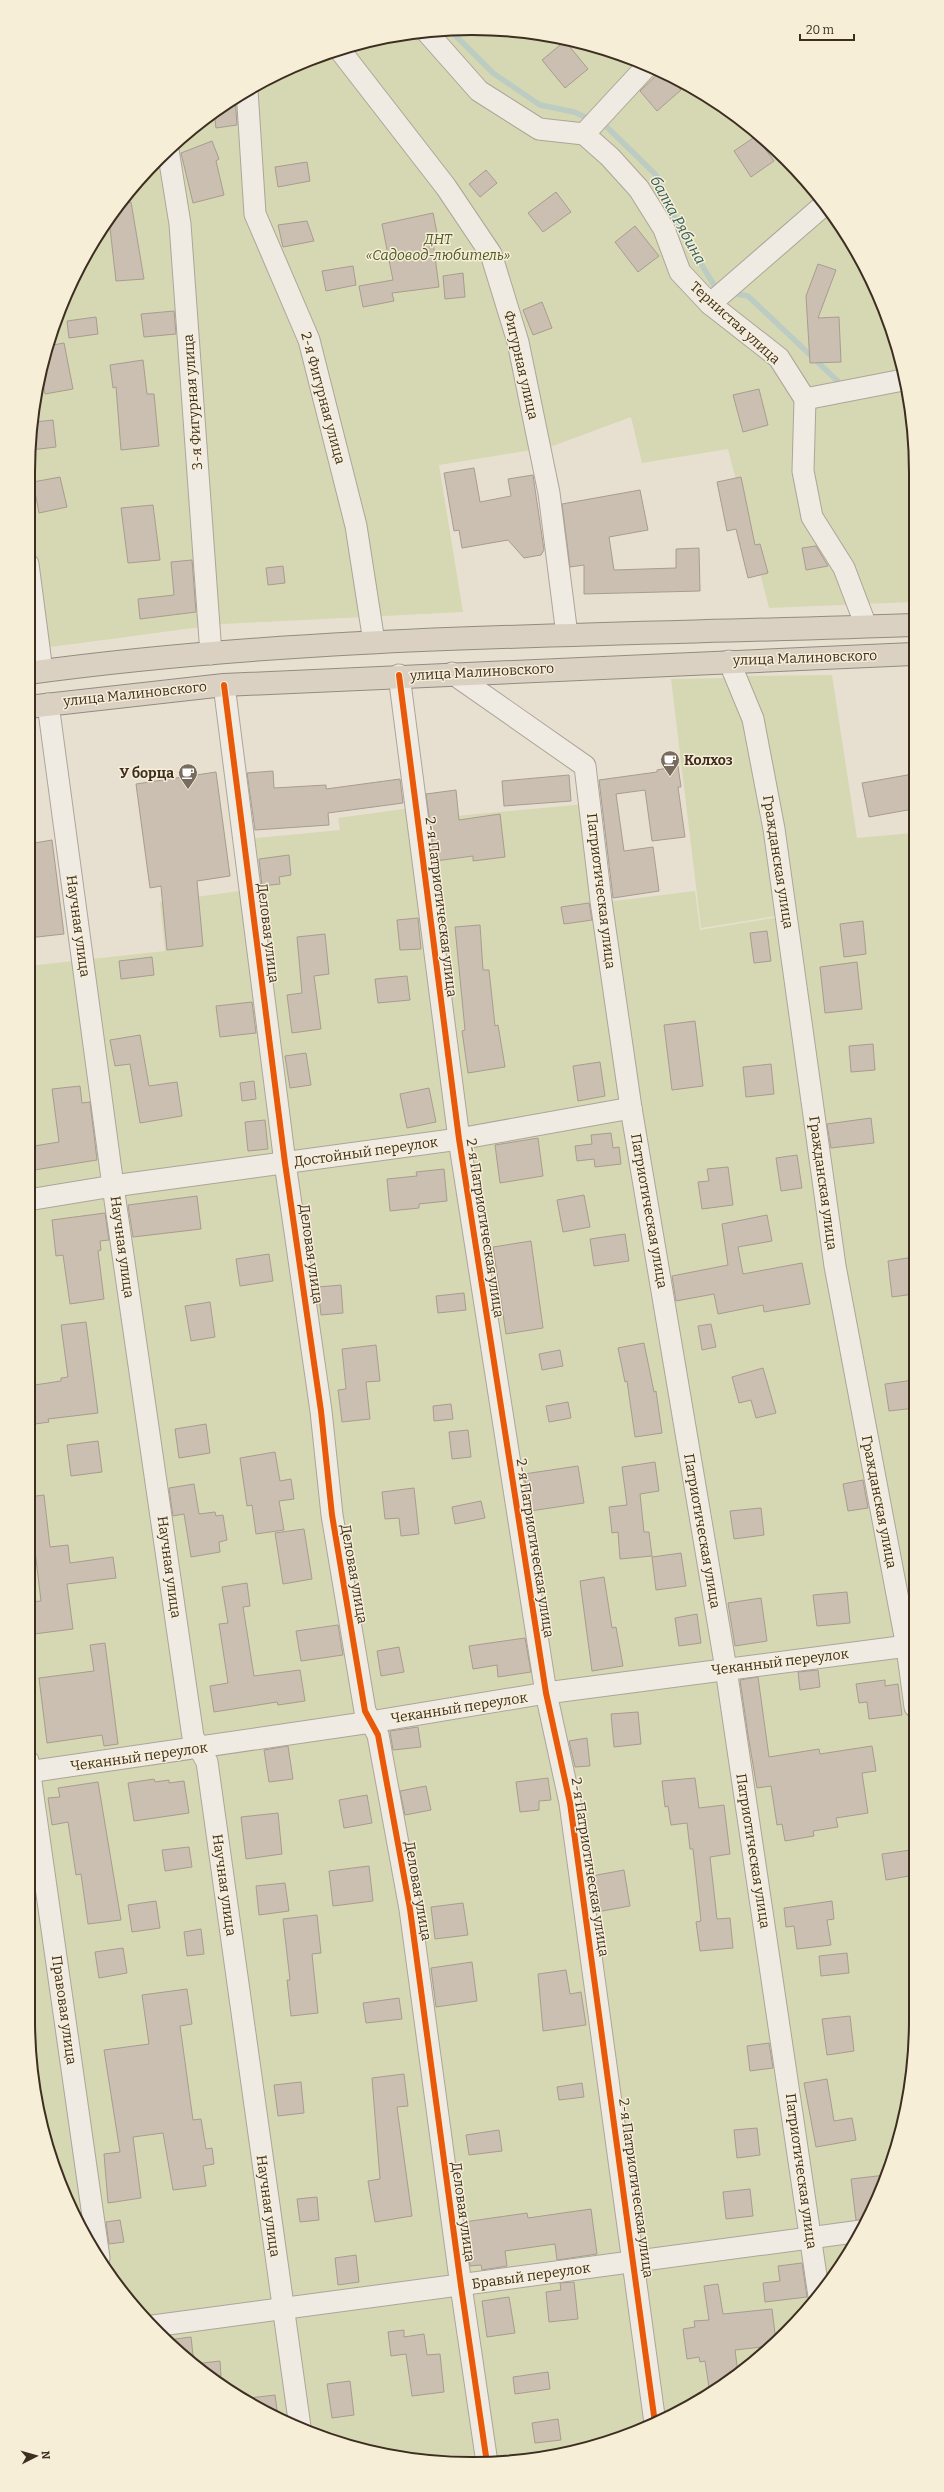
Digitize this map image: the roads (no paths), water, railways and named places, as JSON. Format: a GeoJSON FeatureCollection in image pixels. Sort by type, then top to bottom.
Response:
{"type":"FeatureCollection","features":[{"type":"Feature","properties":{"kind":"highway","name":"улица Малиновского"},"geometry":{"type":"LineString","coordinates":[[35,672],[211,654],[374,642],[909,625]]}},
{"type":"Feature","properties":{"kind":"highway","name":"улица Малиновского"},"geometry":{"type":"LineString","coordinates":[[38,705],[224,685],[452,673],[909,654]]}},
{"type":"Feature","properties":{"kind":"street"},"geometry":{"type":"LineString","coordinates":[[432,37],[479,91],[539,128],[584,134],[643,70]]}},
{"type":"Feature","properties":{"kind":"street","name":"Фигурная улица"},"geometry":{"type":"LineString","coordinates":[[344,54],[446,186],[491,254],[518,342],[549,493],[567,636]]}},
{"type":"Feature","properties":{"kind":"street","name":"2-я Фигурная улица"},"geometry":{"type":"LineString","coordinates":[[248,98],[255,214],[309,340],[356,526],[374,642]]}},
{"type":"Feature","properties":{"kind":"street","name":"Тернистая улица"},"geometry":{"type":"LineString","coordinates":[[584,134],[610,157],[639,189],[664,230],[680,272],[710,304],[779,358],[805,399]]}},
{"type":"Feature","properties":{"kind":"street","name":"3-я Фигурная улица"},"geometry":{"type":"LineString","coordinates":[[169,157],[180,224],[211,654]]}},
{"type":"Feature","properties":{"kind":"street"},"geometry":{"type":"LineString","coordinates":[[710,304],[820,208]]}},
{"type":"Feature","properties":{"kind":"street"},"geometry":{"type":"LineString","coordinates":[[866,626],[844,568],[812,517],[803,471],[805,399],[899,381]]}},
{"type":"Feature","properties":{"kind":"street","name":"Гражданская улица"},"geometry":{"type":"LineString","coordinates":[[729,661],[753,719],[774,829],[835,1266],[909,1636]]}},
{"type":"Feature","properties":{"kind":"street","name":"Патриотическая улица"},"geometry":{"type":"LineString","coordinates":[[452,673],[585,766],[601,901],[631,1108],[726,1669],[818,2287]]}},
{"type":"Feature","properties":{"kind":"street","name":"2-я Патриотическая улица"},"geometry":{"type":"LineString","coordinates":[[399,676],[459,1139],[546,1693],[570,1803],[654,2417]]}},
{"type":"Feature","properties":{"kind":"street","name":"Деловая улица"},"geometry":{"type":"LineString","coordinates":[[224,685],[285,1163],[321,1411],[332,1515],[365,1711],[378,1735],[410,1909],[461,2286],[486,2457]]}},
{"type":"Feature","properties":{"kind":"street","name":"Научная улица"},"geometry":{"type":"LineString","coordinates":[[38,705],[113,1186],[194,1737],[207,1762],[282,2308],[299,2421]]}},
{"type":"Feature","properties":{"kind":"street","name":"Достойный переулок"},"geometry":{"type":"LineString","coordinates":[[35,1199],[113,1186],[459,1139],[631,1108]]}},
{"type":"Feature","properties":{"kind":"street","name":"Чеканный переулок"},"geometry":{"type":"LineString","coordinates":[[35,1768],[200,1748],[546,1693],[909,1646]]}},
{"type":"Feature","properties":{"kind":"street","name":"Правовая улица"},"geometry":{"type":"LineString","coordinates":[[35,1811],[97,2243]]}},
{"type":"Feature","properties":{"kind":"street","name":"Бравый переулок"},"geometry":{"type":"LineString","coordinates":[[159,2325],[634,2263],[853,2232]]}},
{"type":"Feature","properties":{"kind":"waterway","name":"балка Рябина"},"geometry":{"type":"LineString","coordinates":[[456,36],[493,73],[540,105],[574,112],[592,120]]}},
{"type":"Feature","properties":{"kind":"waterway","name":"балка Рябина"},"geometry":{"type":"LineString","coordinates":[[600,123],[606,126],[656,175],[681,231],[714,285],[721,288]]}},
{"type":"Feature","properties":{"kind":"waterway","name":"балка Рябина"},"geometry":{"type":"LineString","coordinates":[[731,293],[748,296],[844,387]]}},
{"type":"Feature","properties":{"kind":"place","name":"Колхоз"},"geometry":{"type":"Point","coordinates":[670,777]}},
{"type":"Feature","properties":{"kind":"place","name":"У борца"},"geometry":{"type":"Point","coordinates":[188,790]}},
{"type":"Feature","properties":{"kind":"park label","name":"ДНТ «Садовод-любитель»"},"geometry":{"type":"Point","coordinates":[438,248]}}]}
